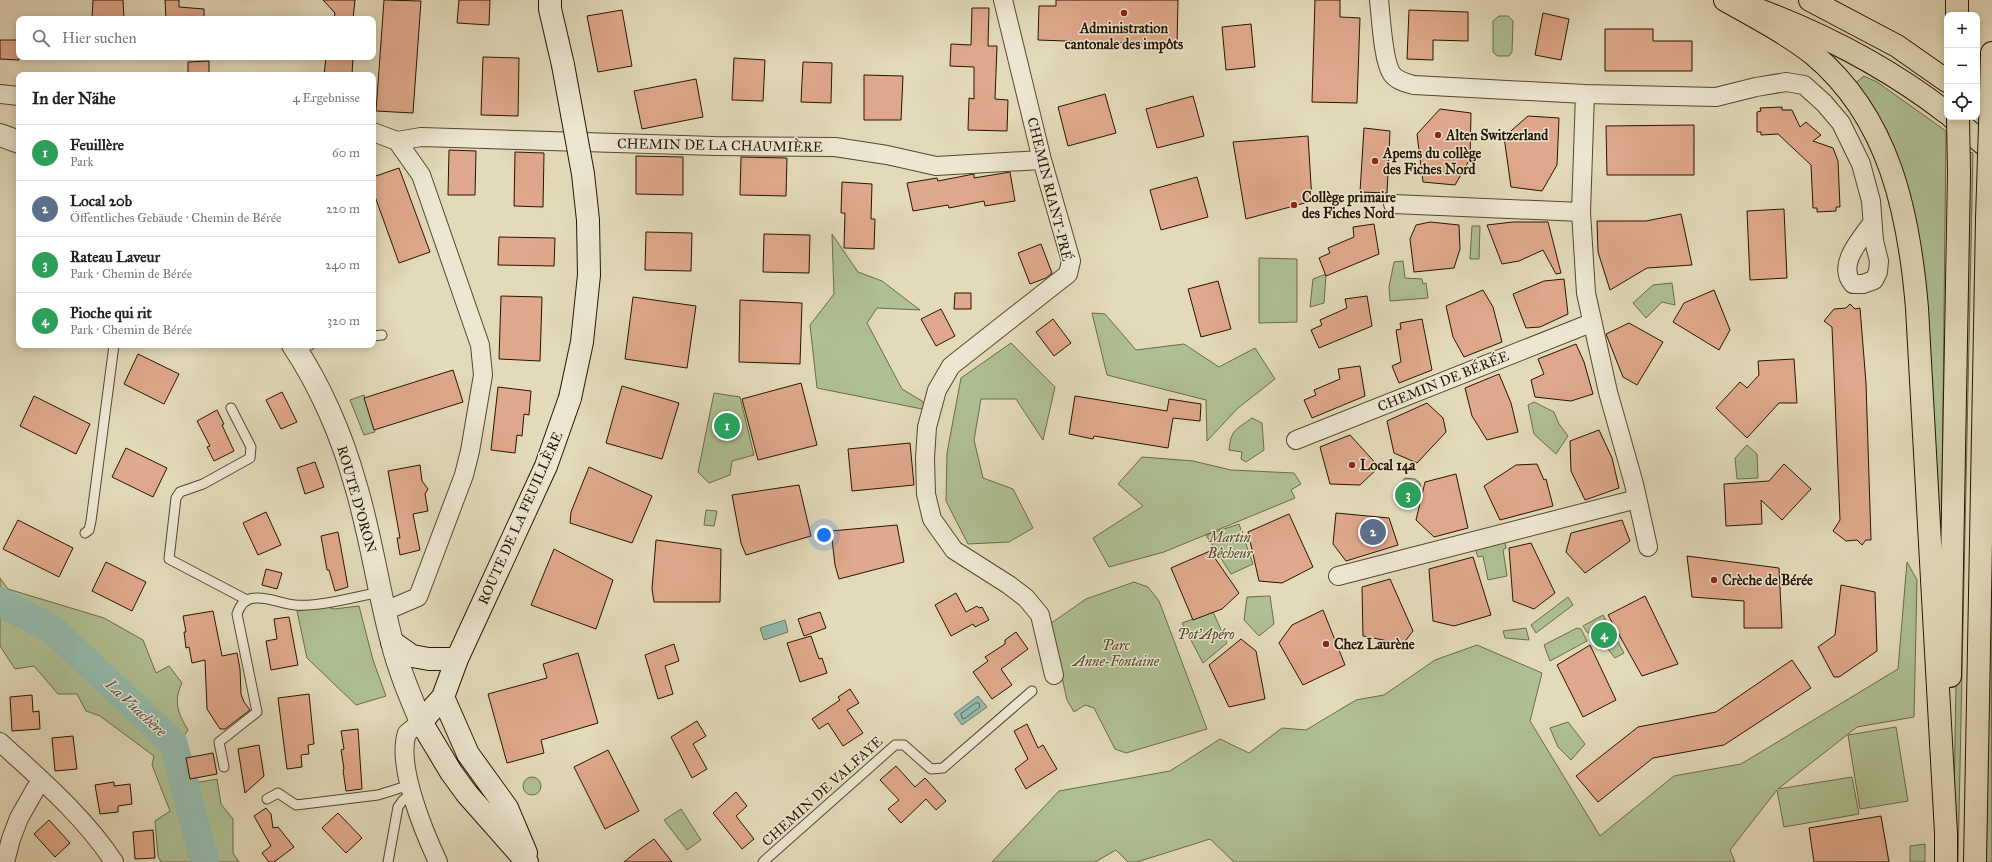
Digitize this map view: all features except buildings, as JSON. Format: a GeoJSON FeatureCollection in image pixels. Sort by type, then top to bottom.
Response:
{"type":"FeatureCollection","features":[{"type":"Feature","properties":{"kind":"main road","name":"ROUTE DE LA FEUILLÈRE"},"geometry":{"type":"LineString","coordinates":[[421,722],[443,697],[457,658],[546,466],[570,398],[582,342],[589,275],[588,220],[583,174],[563,64],[550,9],[550,0]]}},
{"type":"Feature","properties":{"kind":"main road","name":"ROUTE DE LA FEUILLÈRE"},"geometry":{"type":"LineString","coordinates":[[563,0],[563,64]]}},
{"type":"Feature","properties":{"kind":"main road"},"geometry":{"type":"LineString","coordinates":[[1726,0],[1747,3],[1801,26],[1853,51],[1907,84],[1944,111]]}},
{"type":"Feature","properties":{"kind":"main road"},"geometry":{"type":"LineString","coordinates":[[1726,0],[1802,46],[1837,78],[1873,130],[1889,163],[1900,196],[1909,238],[1917,308],[1946,833]]}},
{"type":"Feature","properties":{"kind":"main road"},"geometry":{"type":"LineString","coordinates":[[1957,0],[1957,12]]}},
{"type":"Feature","properties":{"kind":"main road"},"geometry":{"type":"LineString","coordinates":[[1818,3],[1897,46],[1944,79]]}},
{"type":"Feature","properties":{"kind":"main road"},"geometry":{"type":"LineString","coordinates":[[1975,862],[1987,219],[1984,100],[1992,52]]}},
{"type":"Feature","properties":{"kind":"main road"},"geometry":{"type":"LineString","coordinates":[[1984,100],[1992,119]]}},
{"type":"Feature","properties":{"kind":"main road"},"geometry":{"type":"LineString","coordinates":[[1956,120],[1992,151]]}},
{"type":"Feature","properties":{"kind":"main road"},"geometry":{"type":"LineString","coordinates":[[1946,862],[1959,173],[1958,120]]}},
{"type":"Feature","properties":{"kind":"main road"},"geometry":{"type":"LineString","coordinates":[[0,135],[16,141]]}},
{"type":"Feature","properties":{"kind":"main road","name":"ROUTE D'ORON"},"geometry":{"type":"LineString","coordinates":[[300,348],[345,451],[364,514],[392,642],[406,686],[421,722],[466,794],[528,862]]}},
{"type":"Feature","properties":{"kind":"main road"},"geometry":{"type":"LineString","coordinates":[[392,642],[412,656],[430,659],[457,658]]}},
{"type":"Feature","properties":{"kind":"main road"},"geometry":{"type":"LineString","coordinates":[[443,697],[468,754],[507,808],[528,862]]}},
{"type":"Feature","properties":{"kind":"street","name":"CHEMIN RIANT-PRÉ"},"geometry":{"type":"LineString","coordinates":[[1003,0],[1042,160],[1071,261],[1068,274],[951,366],[937,390],[927,427],[925,458],[926,494],[932,519],[954,550],[1009,584],[1026,598],[1040,615],[1054,675]]}},
{"type":"Feature","properties":{"kind":"street"},"geometry":{"type":"LineString","coordinates":[[1379,0],[1387,63],[1392,74],[1400,81],[1414,85],[1585,94],[1716,97],[1756,86],[1786,82],[1804,85],[1824,103],[1841,123],[1861,164],[1871,201],[1872,223]]}},
{"type":"Feature","properties":{"kind":"street"},"geometry":{"type":"LineString","coordinates":[[0,94],[16,96]]}},
{"type":"Feature","properties":{"kind":"street"},"geometry":{"type":"LineString","coordinates":[[1585,94],[1581,212],[1586,293],[1591,322],[1648,547]]}},
{"type":"Feature","properties":{"kind":"street"},"geometry":{"type":"LineString","coordinates":[[376,133],[397,141],[421,175],[480,345],[483,375],[470,451],[464,475],[418,597],[383,601]]}},
{"type":"Feature","properties":{"kind":"street","name":"CHEMIN DE LA CHAUMIÈRE"},"geometry":{"type":"LineString","coordinates":[[397,141],[422,138],[714,146],[834,147],[887,155],[936,166],[1042,160]]}},
{"type":"Feature","properties":{"kind":"street"},"geometry":{"type":"LineString","coordinates":[[1392,204],[1581,212]]}},
{"type":"Feature","properties":{"kind":"street","name":"CHEMIN DE BÉRÉE"},"geometry":{"type":"LineString","coordinates":[[1296,440],[1591,322]]}},
{"type":"Feature","properties":{"kind":"street"},"geometry":{"type":"LineString","coordinates":[[1338,576],[1637,499]]}},
{"type":"Feature","properties":{"kind":"street"},"geometry":{"type":"LineString","coordinates":[[421,722],[407,733],[404,740],[411,790],[424,832],[438,862]]}},
{"type":"Feature","properties":{"kind":"street"},"geometry":{"type":"LineString","coordinates":[[0,742],[81,820],[104,846],[114,862]]}},
{"type":"Feature","properties":{"kind":"street"},"geometry":{"type":"LineString","coordinates":[[6,862],[11,838],[19,818],[40,781]]}},
{"type":"Feature","properties":{"kind":"lane"},"geometry":{"type":"LineString","coordinates":[[85,533],[89,530],[91,521],[114,348]]}},
{"type":"Feature","properties":{"kind":"lane"},"geometry":{"type":"LineString","coordinates":[[231,408],[251,447],[250,458],[203,484],[180,492],[176,498],[169,558],[247,600]]}},
{"type":"Feature","properties":{"kind":"lane"},"geometry":{"type":"LineString","coordinates":[[224,767],[219,742],[257,712],[237,614],[240,605],[247,600],[256,598],[295,605],[383,601]]}},
{"type":"Feature","properties":{"kind":"lane","name":"CHEMIN DE VALFAYE"},"geometry":{"type":"LineString","coordinates":[[763,862],[895,745],[904,745],[931,769],[943,768],[1032,691]]}},
{"type":"Feature","properties":{"kind":"lane"},"geometry":{"type":"LineString","coordinates":[[267,799],[278,793],[296,805],[411,790]]}},
{"type":"Feature","properties":{"kind":"lane"},"geometry":{"type":"LineString","coordinates":[[388,862],[398,807],[411,790]]}},
{"type":"Feature","properties":{"kind":"green space"},"geometry":{"type":"Polygon","coordinates":[[[1499,16],[1508,16],[1513,21],[1512,52],[1509,56],[1497,56],[1493,52],[1493,21],[1499,16]]]}},
{"type":"Feature","properties":{"kind":"green space"},"geometry":{"type":"Polygon","coordinates":[[[1864,76],[1877,82],[1946,131],[1941,584],[1919,262],[1852,86],[1864,76]]]}},
{"type":"Feature","properties":{"kind":"green space"},"geometry":{"type":"Polygon","coordinates":[[[1965,151],[1973,153],[1958,862],[1953,862],[1965,151]]]}},
{"type":"Feature","properties":{"kind":"green space"},"geometry":{"type":"Polygon","coordinates":[[[1472,226],[1480,226],[1479,259],[1470,259],[1472,226]]]}},
{"type":"Feature","properties":{"kind":"green space"},"geometry":{"type":"Polygon","coordinates":[[[832,234],[858,272],[882,281],[920,310],[877,308],[867,323],[902,389],[922,401],[927,410],[817,388],[810,325],[834,294],[832,234]]]}},
{"type":"Feature","properties":{"kind":"green space"},"geometry":{"type":"Polygon","coordinates":[[[1259,258],[1297,259],[1297,322],[1259,323],[1259,258]]]}},
{"type":"Feature","properties":{"kind":"green space"},"geometry":{"type":"Polygon","coordinates":[[[1403,261],[1405,278],[1422,279],[1423,284],[1426,283],[1428,298],[1390,301],[1389,287],[1394,262],[1403,261]]]}},
{"type":"Feature","properties":{"kind":"green space"},"geometry":{"type":"Polygon","coordinates":[[[1326,274],[1324,303],[1310,307],[1313,279],[1326,274]]]}},
{"type":"Feature","properties":{"kind":"green space"},"geometry":{"type":"Polygon","coordinates":[[[1672,283],[1675,305],[1662,302],[1646,318],[1633,303],[1653,285],[1672,283]]]}},
{"type":"Feature","properties":{"kind":"green space"},"geometry":{"type":"Polygon","coordinates":[[[1092,313],[1105,314],[1136,350],[1184,344],[1219,367],[1255,348],[1275,379],[1238,408],[1207,441],[1206,400],[1107,375],[1092,313]]]}},
{"type":"Feature","properties":{"kind":"green space"},"geometry":{"type":"Polygon","coordinates":[[[1011,343],[1055,387],[1043,440],[1016,399],[981,399],[974,440],[983,478],[1013,489],[1033,528],[1009,542],[968,544],[946,501],[947,453],[961,378],[1011,343]]]}},
{"type":"Feature","properties":{"kind":"green space"},"geometry":{"type":"Polygon","coordinates":[[[714,393],[740,397],[754,455],[732,461],[730,475],[709,483],[698,472],[714,393]]]}},
{"type":"Feature","properties":{"kind":"green space"},"geometry":{"type":"Polygon","coordinates":[[[364,395],[375,432],[364,435],[350,400],[364,395]]]}},
{"type":"Feature","properties":{"kind":"green space"},"geometry":{"type":"Polygon","coordinates":[[[1534,402],[1554,412],[1559,424],[1568,436],[1556,454],[1534,434],[1528,405],[1534,402]]]}},
{"type":"Feature","properties":{"kind":"green space"},"geometry":{"type":"Polygon","coordinates":[[[1252,418],[1262,423],[1264,450],[1246,462],[1241,459],[1242,452],[1229,450],[1231,438],[1235,431],[1252,418]]]}},
{"type":"Feature","properties":{"kind":"green space"},"geometry":{"type":"Polygon","coordinates":[[[1747,445],[1757,454],[1758,478],[1737,479],[1735,458],[1747,445]]]}},
{"type":"Feature","properties":{"kind":"green space"},"geometry":{"type":"Polygon","coordinates":[[[1142,457],[1193,461],[1231,470],[1294,473],[1301,484],[1291,490],[1295,498],[1164,552],[1109,567],[1093,538],[1143,506],[1118,484],[1142,457]]]}},
{"type":"Feature","properties":{"kind":"green space"},"geometry":{"type":"Polygon","coordinates":[[[1405,478],[1415,479],[1420,483],[1421,490],[1409,507],[1399,499],[1396,490],[1405,478]]]}},
{"type":"Feature","properties":{"kind":"green space"},"geometry":{"type":"Polygon","coordinates":[[[706,510],[717,511],[714,526],[704,525],[706,510]]]}},
{"type":"Feature","properties":{"kind":"green space","name":"Martin Bêcheur"},"geometry":{"type":"Polygon","coordinates":[[[1239,524],[1253,564],[1231,574],[1206,535],[1239,524]]]}},
{"type":"Feature","properties":{"kind":"green space"},"geometry":{"type":"Polygon","coordinates":[[[1504,539],[1506,548],[1503,550],[1507,576],[1488,580],[1483,556],[1478,557],[1475,548],[1504,539]]]}},
{"type":"Feature","properties":{"kind":"green space"},"geometry":{"type":"Polygon","coordinates":[[[1991,557],[1992,862],[1984,862],[1991,557]]]}},
{"type":"Feature","properties":{"kind":"green space"},"geometry":{"type":"Polygon","coordinates":[[[1907,562],[1917,580],[1914,717],[1857,727],[1778,789],[1852,777],[1859,814],[1784,827],[1777,790],[1730,850],[1735,862],[1234,862],[1210,839],[1137,862],[1128,862],[1116,850],[1095,862],[992,862],[1059,791],[1170,771],[1220,739],[1249,753],[1282,728],[1306,730],[1356,700],[1384,695],[1435,660],[1477,645],[1542,673],[1530,721],[1600,836],[1674,776],[1741,764],[1898,669],[1907,562]]]}},
{"type":"Feature","properties":{"kind":"green space"},"geometry":{"type":"Polygon","coordinates":[[[0,578],[8,589],[104,618],[143,640],[156,673],[169,666],[182,683],[177,702],[179,713],[188,730],[178,745],[188,784],[217,779],[221,804],[233,819],[233,853],[239,862],[161,862],[158,856],[155,821],[170,811],[152,765],[154,756],[100,716],[86,711],[77,694],[58,694],[34,666],[15,669],[0,646],[0,578]]]}},
{"type":"Feature","properties":{"kind":"green space","name":"Parc Anne-Fontaine"},"geometry":{"type":"Polygon","coordinates":[[[1134,582],[1148,587],[1159,601],[1207,729],[1126,753],[1115,749],[1094,708],[1085,705],[1074,712],[1067,700],[1050,624],[1086,599],[1134,582]]]}},
{"type":"Feature","properties":{"kind":"green space"},"geometry":{"type":"Polygon","coordinates":[[[1270,596],[1274,624],[1259,636],[1244,620],[1247,597],[1270,596]]]}},
{"type":"Feature","properties":{"kind":"green space"},"geometry":{"type":"Polygon","coordinates":[[[1568,597],[1573,605],[1536,633],[1531,625],[1568,597]]]}},
{"type":"Feature","properties":{"kind":"green space"},"geometry":{"type":"Polygon","coordinates":[[[325,606],[334,609],[359,606],[373,660],[386,696],[356,705],[307,658],[297,611],[325,606]]]}},
{"type":"Feature","properties":{"kind":"green space","name":"Pot'Apéro"},"geometry":{"type":"Polygon","coordinates":[[[1213,612],[1227,643],[1203,663],[1182,623],[1213,612]]]}},
{"type":"Feature","properties":{"kind":"green space"},"geometry":{"type":"Polygon","coordinates":[[[1603,615],[1624,653],[1615,658],[1600,639],[1587,632],[1583,626],[1603,615]]]}},
{"type":"Feature","properties":{"kind":"green space"},"geometry":{"type":"Polygon","coordinates":[[[1526,628],[1529,640],[1505,638],[1503,631],[1526,628]]]}},
{"type":"Feature","properties":{"kind":"green space"},"geometry":{"type":"Polygon","coordinates":[[[1577,628],[1581,629],[1587,641],[1550,661],[1544,645],[1577,628]]]}},
{"type":"Feature","properties":{"kind":"green space"},"geometry":{"type":"Polygon","coordinates":[[[1568,722],[1585,744],[1571,760],[1558,747],[1550,728],[1568,722]]]}},
{"type":"Feature","properties":{"kind":"green space"},"geometry":{"type":"Polygon","coordinates":[[[1896,727],[1908,801],[1860,809],[1848,735],[1896,727]]]}},
{"type":"Feature","properties":{"kind":"green space"},"geometry":{"type":"Polygon","coordinates":[[[528,777],[536,777],[541,782],[539,793],[536,795],[528,795],[523,790],[523,782],[528,777]]]}},
{"type":"Feature","properties":{"kind":"green space"},"geometry":{"type":"Polygon","coordinates":[[[681,809],[701,840],[687,850],[664,820],[681,809]]]}},
{"type":"Feature","properties":{"kind":"green space"},"geometry":{"type":"Polygon","coordinates":[[[1925,844],[1925,862],[1910,862],[1910,846],[1925,844]]]}},
{"type":"Feature","properties":{"kind":"water"},"geometry":{"type":"Polygon","coordinates":[[[785,620],[788,632],[764,640],[760,628],[785,620]]]}},
{"type":"Feature","properties":{"kind":"water"},"geometry":{"type":"Polygon","coordinates":[[[978,696],[987,707],[962,725],[954,714],[978,696]]]}},
{"type":"Feature","properties":{"kind":"waterway","name":"La Vuachère"},"geometry":{"type":"LineString","coordinates":[[0,602],[52,629],[173,743],[205,862]]}},
{"type":"Feature","properties":{"kind":"place","name":"Administration cantonale des impôts"},"geometry":{"type":"Point","coordinates":[1124,13]}},
{"type":"Feature","properties":{"kind":"place","name":"Alten Switzerland"},"geometry":{"type":"Point","coordinates":[1438,135]}},
{"type":"Feature","properties":{"kind":"place","name":"Apems du collège des Fiches Nord"},"geometry":{"type":"Point","coordinates":[1375,161]}},
{"type":"Feature","properties":{"kind":"place","name":"Collège primaire des Fiches Nord"},"geometry":{"type":"Point","coordinates":[1294,205]}},
{"type":"Feature","properties":{"kind":"place","name":"Feuillère"},"geometry":{"type":"Point","coordinates":[727,426]}},
{"type":"Feature","properties":{"kind":"place","name":"Local 14a"},"geometry":{"type":"Point","coordinates":[1352,465]}},
{"type":"Feature","properties":{"kind":"place","name":"Rateau Laveur"},"geometry":{"type":"Point","coordinates":[1408,495]}},
{"type":"Feature","properties":{"kind":"place","name":"Local 20b"},"geometry":{"type":"Point","coordinates":[1373,532]}},
{"type":"Feature","properties":{"kind":"place","name":"Crèche de Bérée"},"geometry":{"type":"Point","coordinates":[1714,580]}},
{"type":"Feature","properties":{"kind":"place","name":"Pioche qui rit"},"geometry":{"type":"Point","coordinates":[1604,635]}},
{"type":"Feature","properties":{"kind":"place","name":"Chez Laurène"},"geometry":{"type":"Point","coordinates":[1326,644]}}]}
